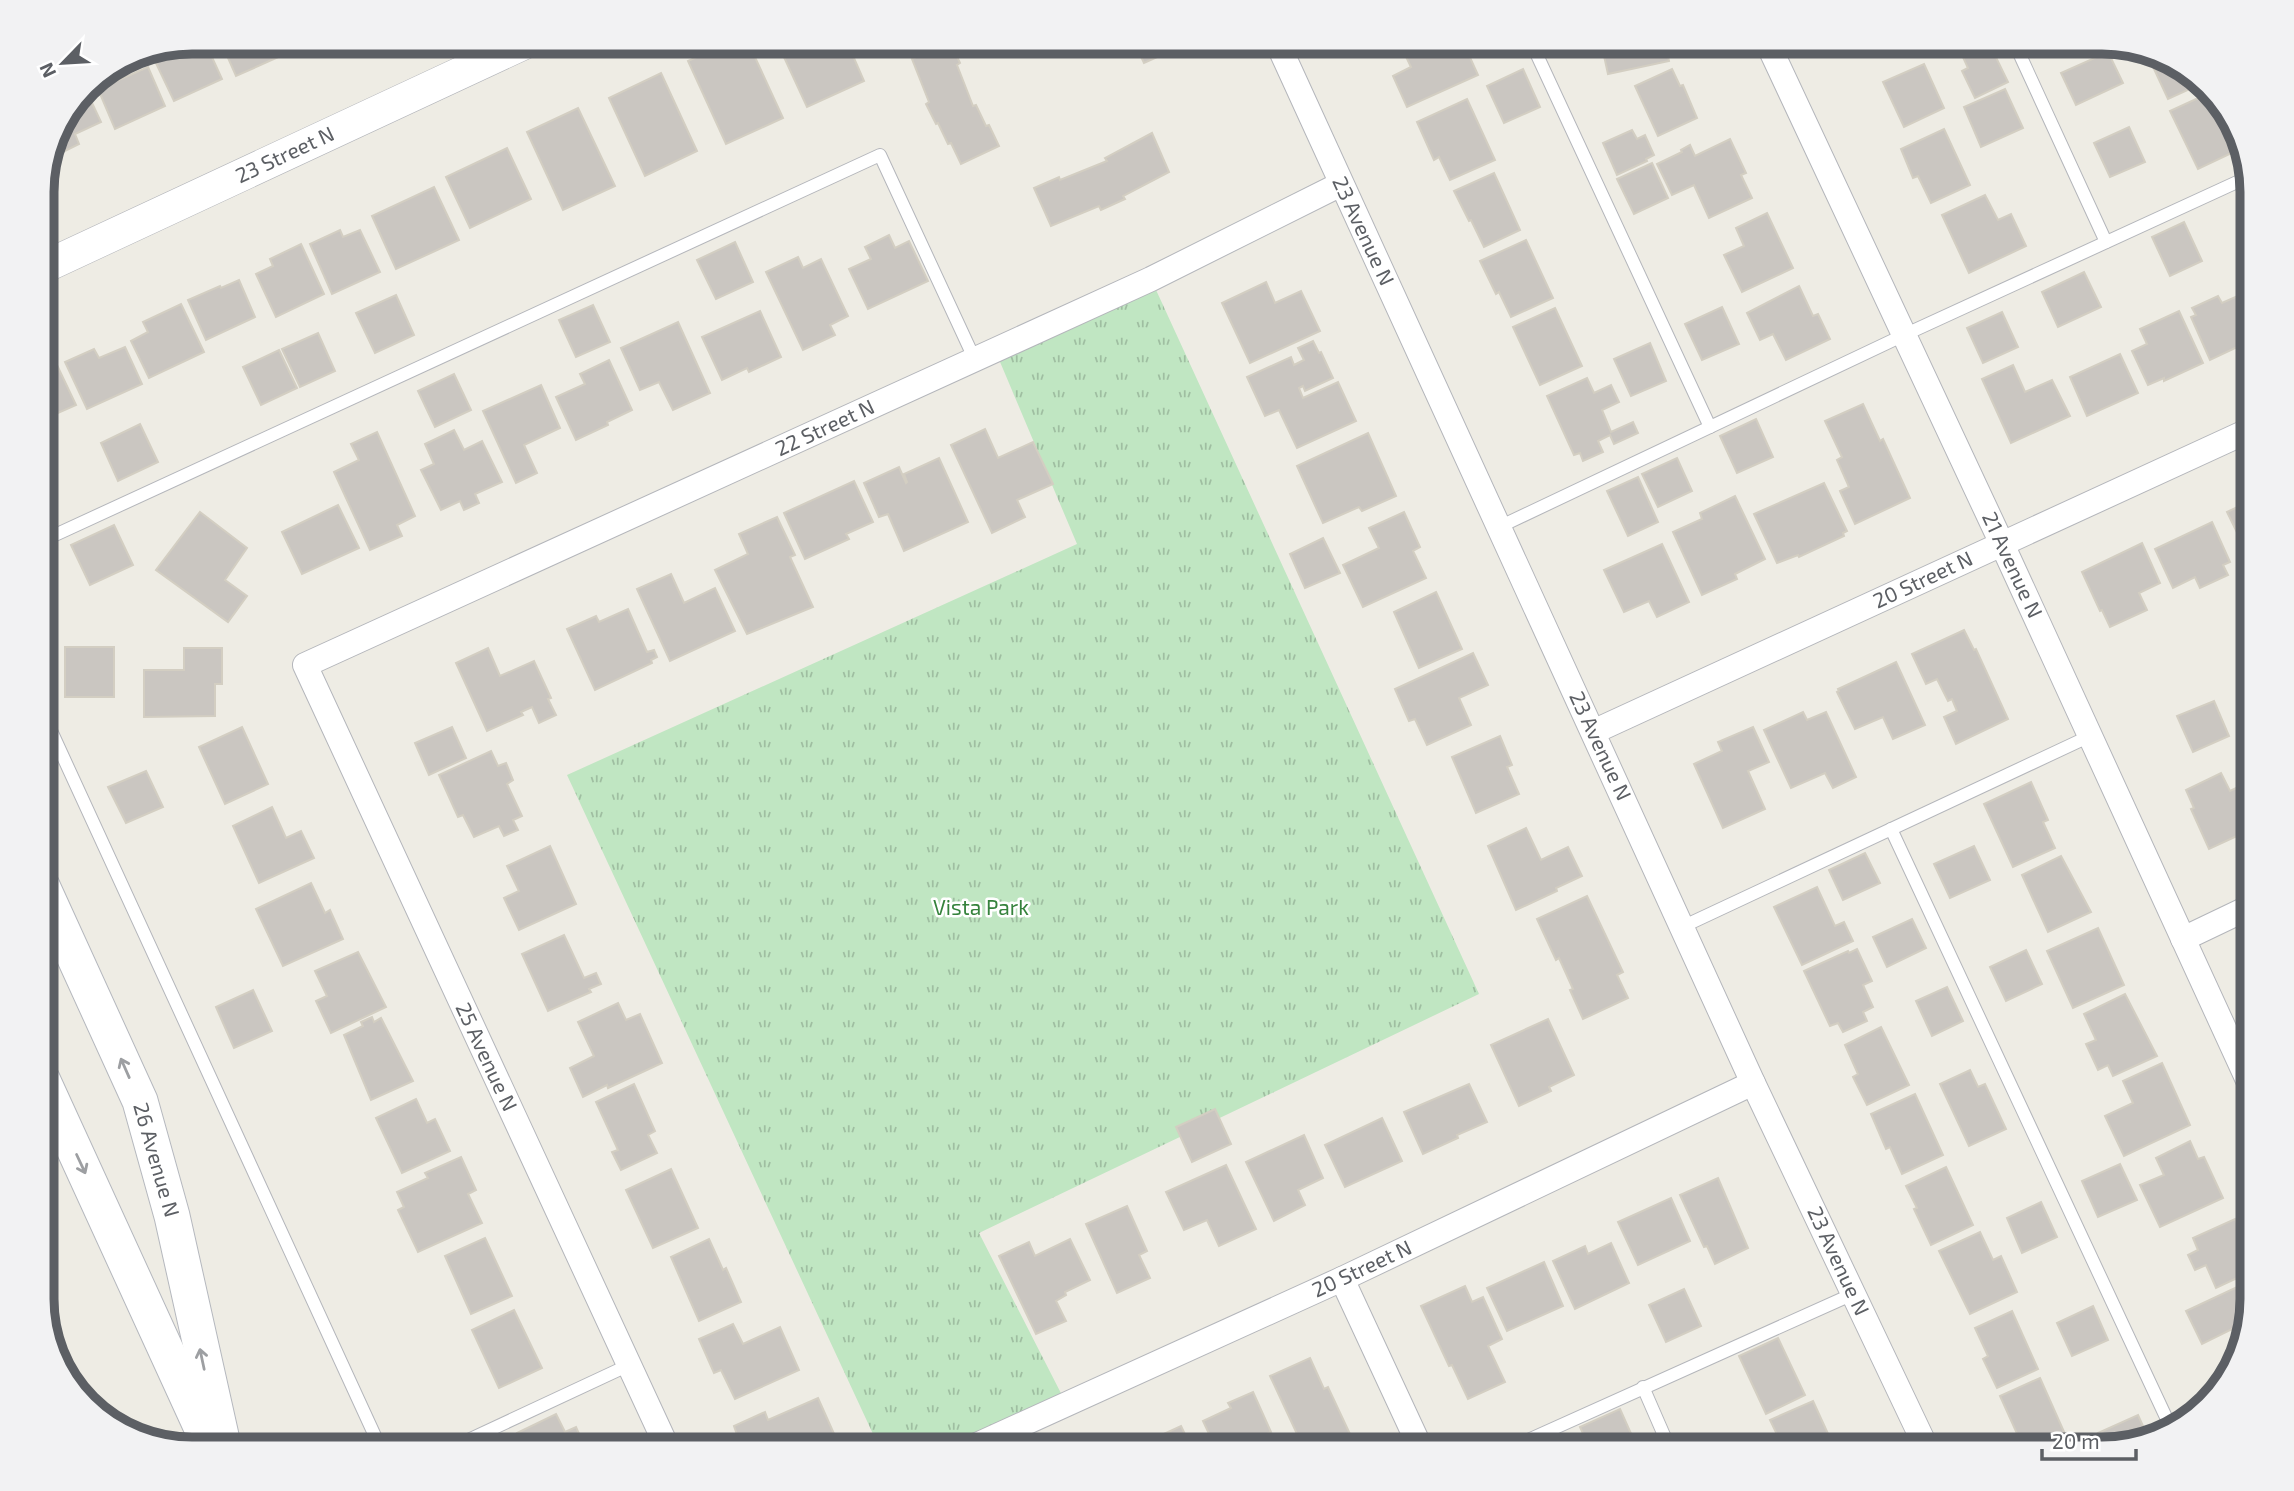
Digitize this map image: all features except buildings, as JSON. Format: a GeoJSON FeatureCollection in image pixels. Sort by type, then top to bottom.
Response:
{"type":"FeatureCollection","features":[{"type":"Feature","properties":{"kind":"main road","name":"26 Avenue N"},"geometry":{"type":"LineString","coordinates":[[55,915],[140,1101],[172,1216],[220,1437]]}},
{"type":"Feature","properties":{"kind":"main road"},"geometry":{"type":"LineString","coordinates":[[55,1107],[206,1437]]}},
{"type":"Feature","properties":{"kind":"street","name":"23 Street N"},"geometry":{"type":"LineString","coordinates":[[55,262],[501,54]]}},
{"type":"Feature","properties":{"kind":"street","name":"23 Avenue N"},"geometry":{"type":"LineString","coordinates":[[1282,54],[1753,1083],[1921,1437]]}},
{"type":"Feature","properties":{"kind":"street","name":"21 Avenue N"},"geometry":{"type":"LineString","coordinates":[[1773,54],[2002,544],[2240,1063]]}},
{"type":"Feature","properties":{"kind":"street","name":"22 Street N"},"geometry":{"type":"LineString","coordinates":[[305,666],[1151,279],[1341,184]]}},
{"type":"Feature","properties":{"kind":"street","name":"20 Street N"},"geometry":{"type":"LineString","coordinates":[[1593,732],[2240,435]]}},
{"type":"Feature","properties":{"kind":"street","name":"25 Avenue N"},"geometry":{"type":"LineString","coordinates":[[305,666],[662,1437]]}},
{"type":"Feature","properties":{"kind":"street"},"geometry":{"type":"LineString","coordinates":[[2183,939],[2240,912]]}},
{"type":"Feature","properties":{"kind":"street","name":"20 Street N"},"geometry":{"type":"LineString","coordinates":[[994,1437],[1342,1279],[1753,1083]]}},
{"type":"Feature","properties":{"kind":"street"},"geometry":{"type":"LineString","coordinates":[[1342,1279],[1415,1437]]}},
{"type":"Feature","properties":{"kind":"lane"},"geometry":{"type":"LineString","coordinates":[[1537,54],[1710,427]]}},
{"type":"Feature","properties":{"kind":"lane"},"geometry":{"type":"LineString","coordinates":[[2020,54],[2106,242]]}},
{"type":"Feature","properties":{"kind":"lane"},"geometry":{"type":"LineString","coordinates":[[55,535],[880,155],[975,360]]}},
{"type":"Feature","properties":{"kind":"lane"},"geometry":{"type":"LineString","coordinates":[[1499,527],[1904,335],[2239,181]]}},
{"type":"Feature","properties":{"kind":"lane"},"geometry":{"type":"LineString","coordinates":[[1682,927],[2090,736]]}},
{"type":"Feature","properties":{"kind":"lane"},"geometry":{"type":"LineString","coordinates":[[55,739],[375,1437]]}},
{"type":"Feature","properties":{"kind":"lane"},"geometry":{"type":"LineString","coordinates":[[1891,829],[2167,1420]]}},
{"type":"Feature","properties":{"kind":"lane"},"geometry":{"type":"LineString","coordinates":[[1534,1437],[1853,1293]]}},
{"type":"Feature","properties":{"kind":"lane"},"geometry":{"type":"LineString","coordinates":[[475,1437],[629,1365]]}},
{"type":"Feature","properties":{"kind":"lane"},"geometry":{"type":"LineString","coordinates":[[1643,1387],[1665,1437]]}},
{"type":"Feature","properties":{"kind":"green space","name":"Vista Park"},"geometry":{"type":"Polygon","coordinates":[[[1151,279],[1479,994],[979,1233],[1067,1405],[995,1437],[874,1437],[567,775],[1077,544],[995,350],[1151,279]]]}}]}
